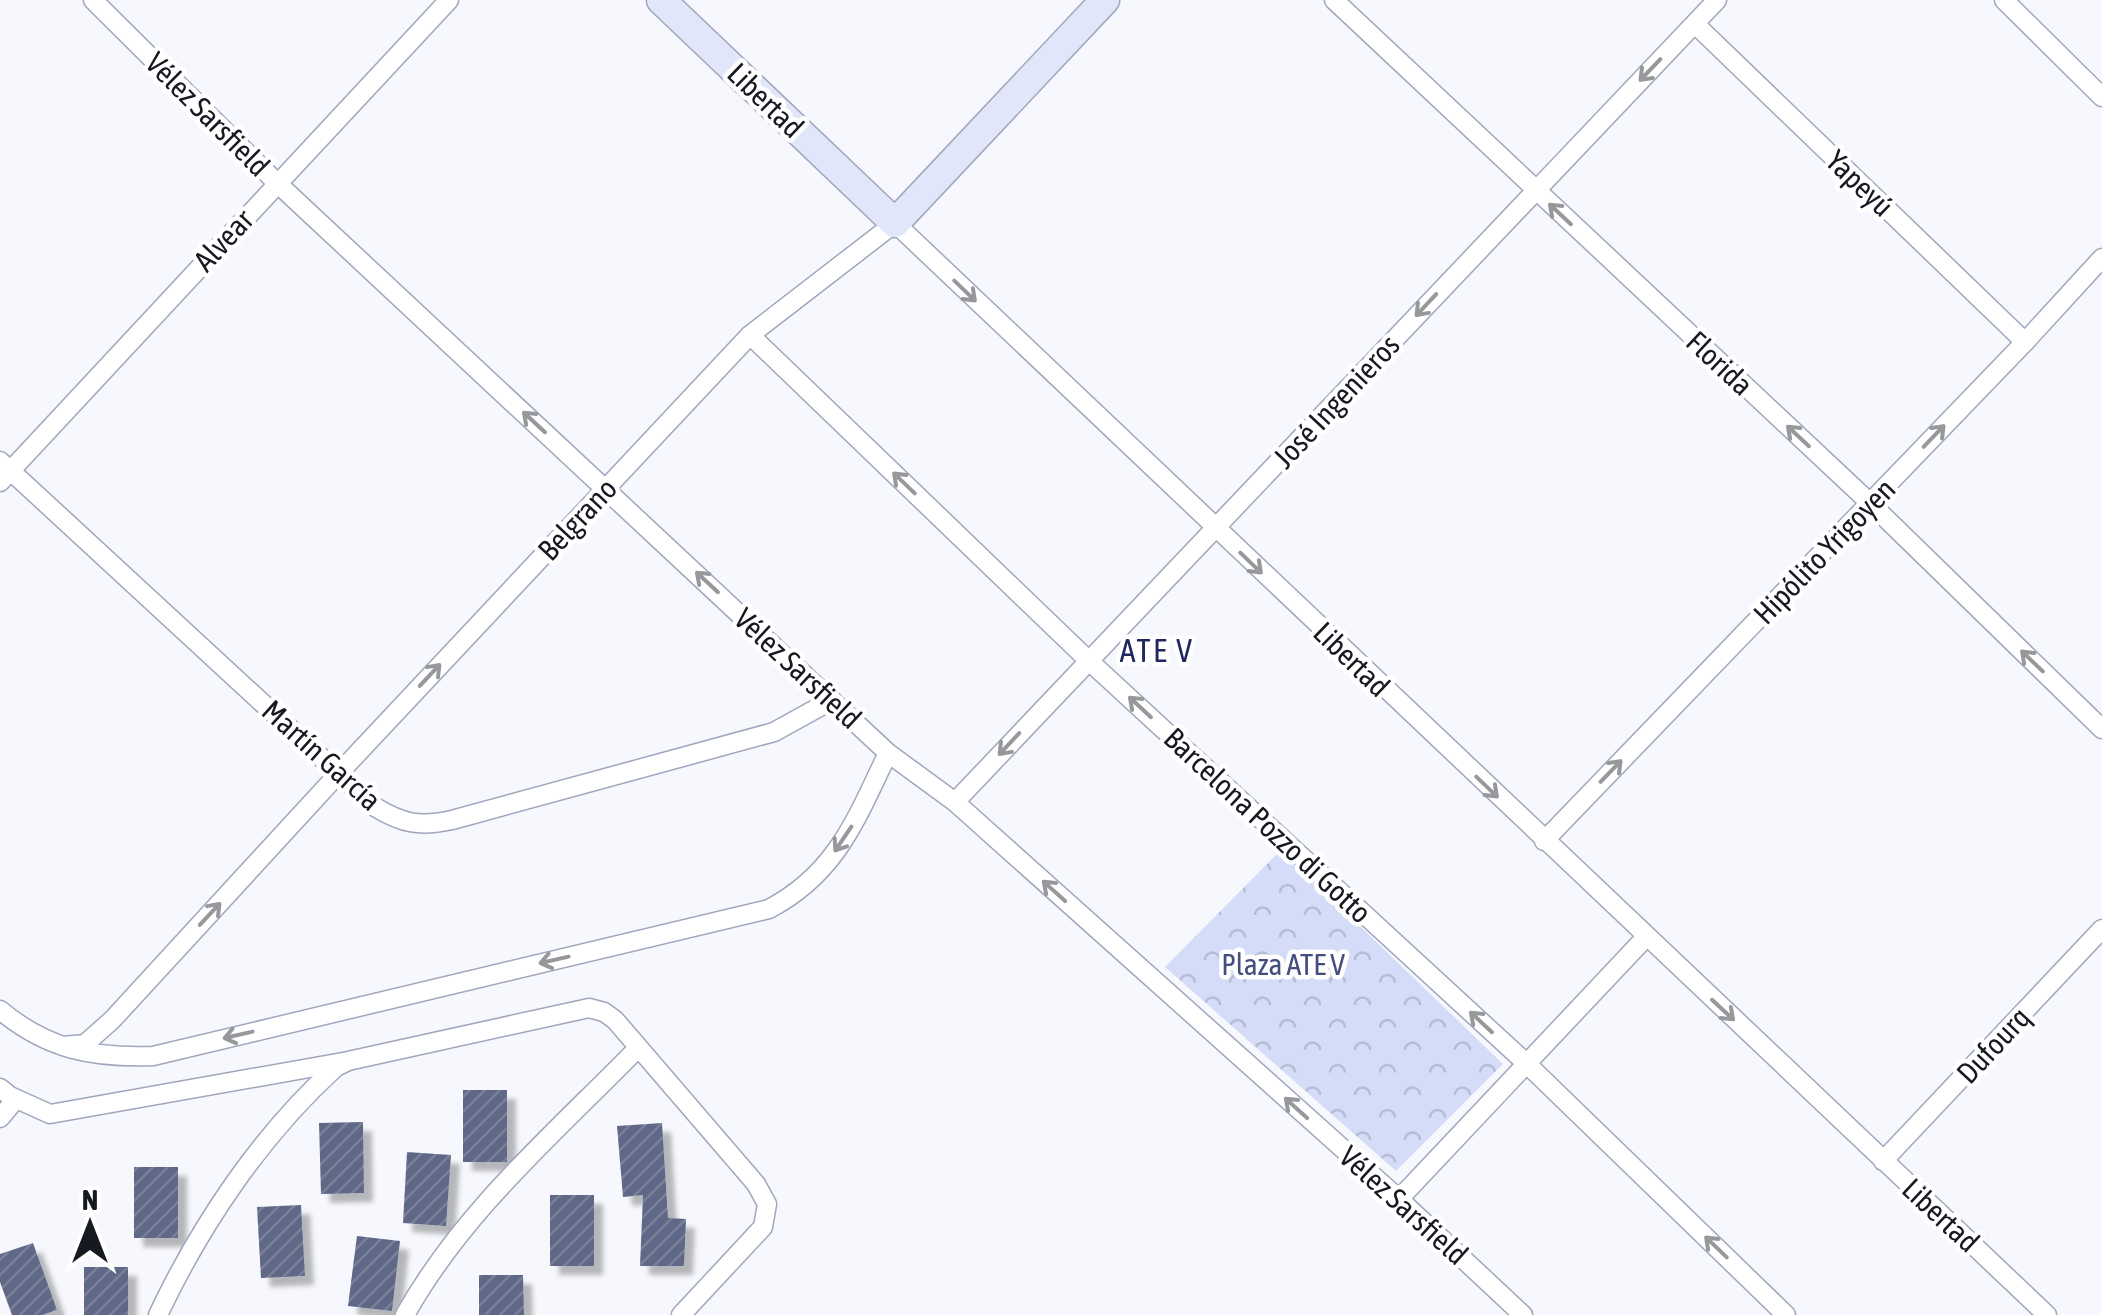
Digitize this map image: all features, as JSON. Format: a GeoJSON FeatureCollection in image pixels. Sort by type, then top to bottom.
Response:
{"type":"FeatureCollection","features":[{"type":"Feature","properties":{"kind":"main road","name":"Libertad"},"geometry":{"type":"LineString","coordinates":[[660,0],[895,224]]}},
{"type":"Feature","properties":{"kind":"main road","name":"Belgrano"},"geometry":{"type":"LineString","coordinates":[[895,224],[1105,0]]}},
{"type":"Feature","properties":{"kind":"street","name":"Vélez Sarsfield"},"geometry":{"type":"LineString","coordinates":[[93,0],[276,182],[888,753],[955,802],[1523,1315]]}},
{"type":"Feature","properties":{"kind":"street","name":"Alvear"},"geometry":{"type":"LineString","coordinates":[[3,471],[450,0]]}},
{"type":"Feature","properties":{"kind":"street","name":"Florida"},"geometry":{"type":"LineString","coordinates":[[1334,0],[1870,503],[2102,729]]}},
{"type":"Feature","properties":{"kind":"street","name":"José Ingenieros"},"geometry":{"type":"LineString","coordinates":[[955,802],[1718,0]]}},
{"type":"Feature","properties":{"kind":"street"},"geometry":{"type":"LineString","coordinates":[[2004,0],[2102,97]]}},
{"type":"Feature","properties":{"kind":"street","name":"Yapeyú"},"geometry":{"type":"LineString","coordinates":[[1695,24],[2025,342]]}},
{"type":"Feature","properties":{"kind":"street","name":"Belgrano"},"geometry":{"type":"LineString","coordinates":[[63,1046],[85,1044],[112,1020],[750,335],[895,224]]}},
{"type":"Feature","properties":{"kind":"street","name":"Libertad"},"geometry":{"type":"LineString","coordinates":[[895,224],[2047,1315]]}},
{"type":"Feature","properties":{"kind":"street","name":"Hipólito Yrigoyen"},"geometry":{"type":"LineString","coordinates":[[1544,841],[2102,258]]}},
{"type":"Feature","properties":{"kind":"street","name":"Barcelona Pozzo di Gotto"},"geometry":{"type":"LineString","coordinates":[[750,335],[1088,660],[1528,1064],[1786,1315]]}},
{"type":"Feature","properties":{"kind":"street","name":"Martín García"},"geometry":{"type":"LineString","coordinates":[[3,471],[375,807],[399,822],[430,824],[774,732],[832,700]]}},
{"type":"Feature","properties":{"kind":"street"},"geometry":{"type":"LineString","coordinates":[[0,1010],[33,1035],[63,1046],[107,1057],[154,1056],[769,909],[799,893],[818,876],[851,829],[888,753]]}},
{"type":"Feature","properties":{"kind":"street","name":"Dufourq"},"geometry":{"type":"LineString","coordinates":[[1883,1160],[2102,929]]}},
{"type":"Feature","properties":{"kind":"street"},"geometry":{"type":"LineString","coordinates":[[1399,1199],[1646,937]]}},
{"type":"Feature","properties":{"kind":"street"},"geometry":{"type":"LineString","coordinates":[[0,1088],[50,1114],[348,1060],[590,1008],[604,1012],[756,1184],[766,1204],[763,1228],[681,1315]]}},
{"type":"Feature","properties":{"kind":"street"},"geometry":{"type":"LineString","coordinates":[[405,1315],[427,1278],[476,1214],[638,1048]]}},
{"type":"Feature","properties":{"kind":"street"},"geometry":{"type":"LineString","coordinates":[[158,1315],[173,1283],[234,1185],[328,1074],[348,1060]]}},
{"type":"Feature","properties":{"kind":"street"},"geometry":{"type":"LineString","coordinates":[[0,1118],[16,1099]]}},
{"type":"Feature","properties":{"kind":"green space","name":"Plaza ATE V"},"geometry":{"type":"Polygon","coordinates":[[[1281,850],[1503,1064],[1396,1171],[1165,967],[1281,850]]]}},
{"type":"Feature","properties":{"kind":"building"},"geometry":{"type":"Polygon","coordinates":[[[463,1090],[507,1090],[507,1162],[463,1162],[463,1090]]]}},
{"type":"Feature","properties":{"kind":"building"},"geometry":{"type":"Polygon","coordinates":[[[363,1122],[364,1193],[321,1194],[319,1123],[363,1122]]]}},
{"type":"Feature","properties":{"kind":"building"},"geometry":{"type":"Polygon","coordinates":[[[662,1123],[668,1218],[686,1219],[684,1266],[640,1266],[643,1195],[623,1197],[617,1126],[662,1123]]]}},
{"type":"Feature","properties":{"kind":"building"},"geometry":{"type":"Polygon","coordinates":[[[407,1152],[451,1155],[446,1226],[403,1223],[407,1152]]]}},
{"type":"Feature","properties":{"kind":"building"},"geometry":{"type":"Polygon","coordinates":[[[134,1167],[178,1167],[178,1238],[134,1238],[134,1167]]]}},
{"type":"Feature","properties":{"kind":"building"},"geometry":{"type":"Polygon","coordinates":[[[550,1195],[594,1195],[594,1266],[550,1266],[550,1195]]]}},
{"type":"Feature","properties":{"kind":"building"},"geometry":{"type":"Polygon","coordinates":[[[301,1205],[305,1276],[261,1278],[257,1207],[301,1205]]]}},
{"type":"Feature","properties":{"kind":"building"},"geometry":{"type":"Polygon","coordinates":[[[357,1236],[400,1241],[392,1311],[348,1306],[357,1236]]]}},
{"type":"Feature","properties":{"kind":"building"},"geometry":{"type":"Polygon","coordinates":[[[33,1243],[57,1310],[42,1315],[12,1315],[0,1282],[0,1254],[33,1243]]]}},
{"type":"Feature","properties":{"kind":"building"},"geometry":{"type":"Polygon","coordinates":[[[84,1267],[128,1267],[128,1315],[84,1315],[84,1267]]]}},
{"type":"Feature","properties":{"kind":"building"},"geometry":{"type":"Polygon","coordinates":[[[479,1275],[523,1275],[524,1315],[479,1315],[479,1275]]]}},
{"type":"Feature","properties":{"kind":"district","name":"ATE V"},"geometry":{"type":"Point","coordinates":[1157,650]}}]}
